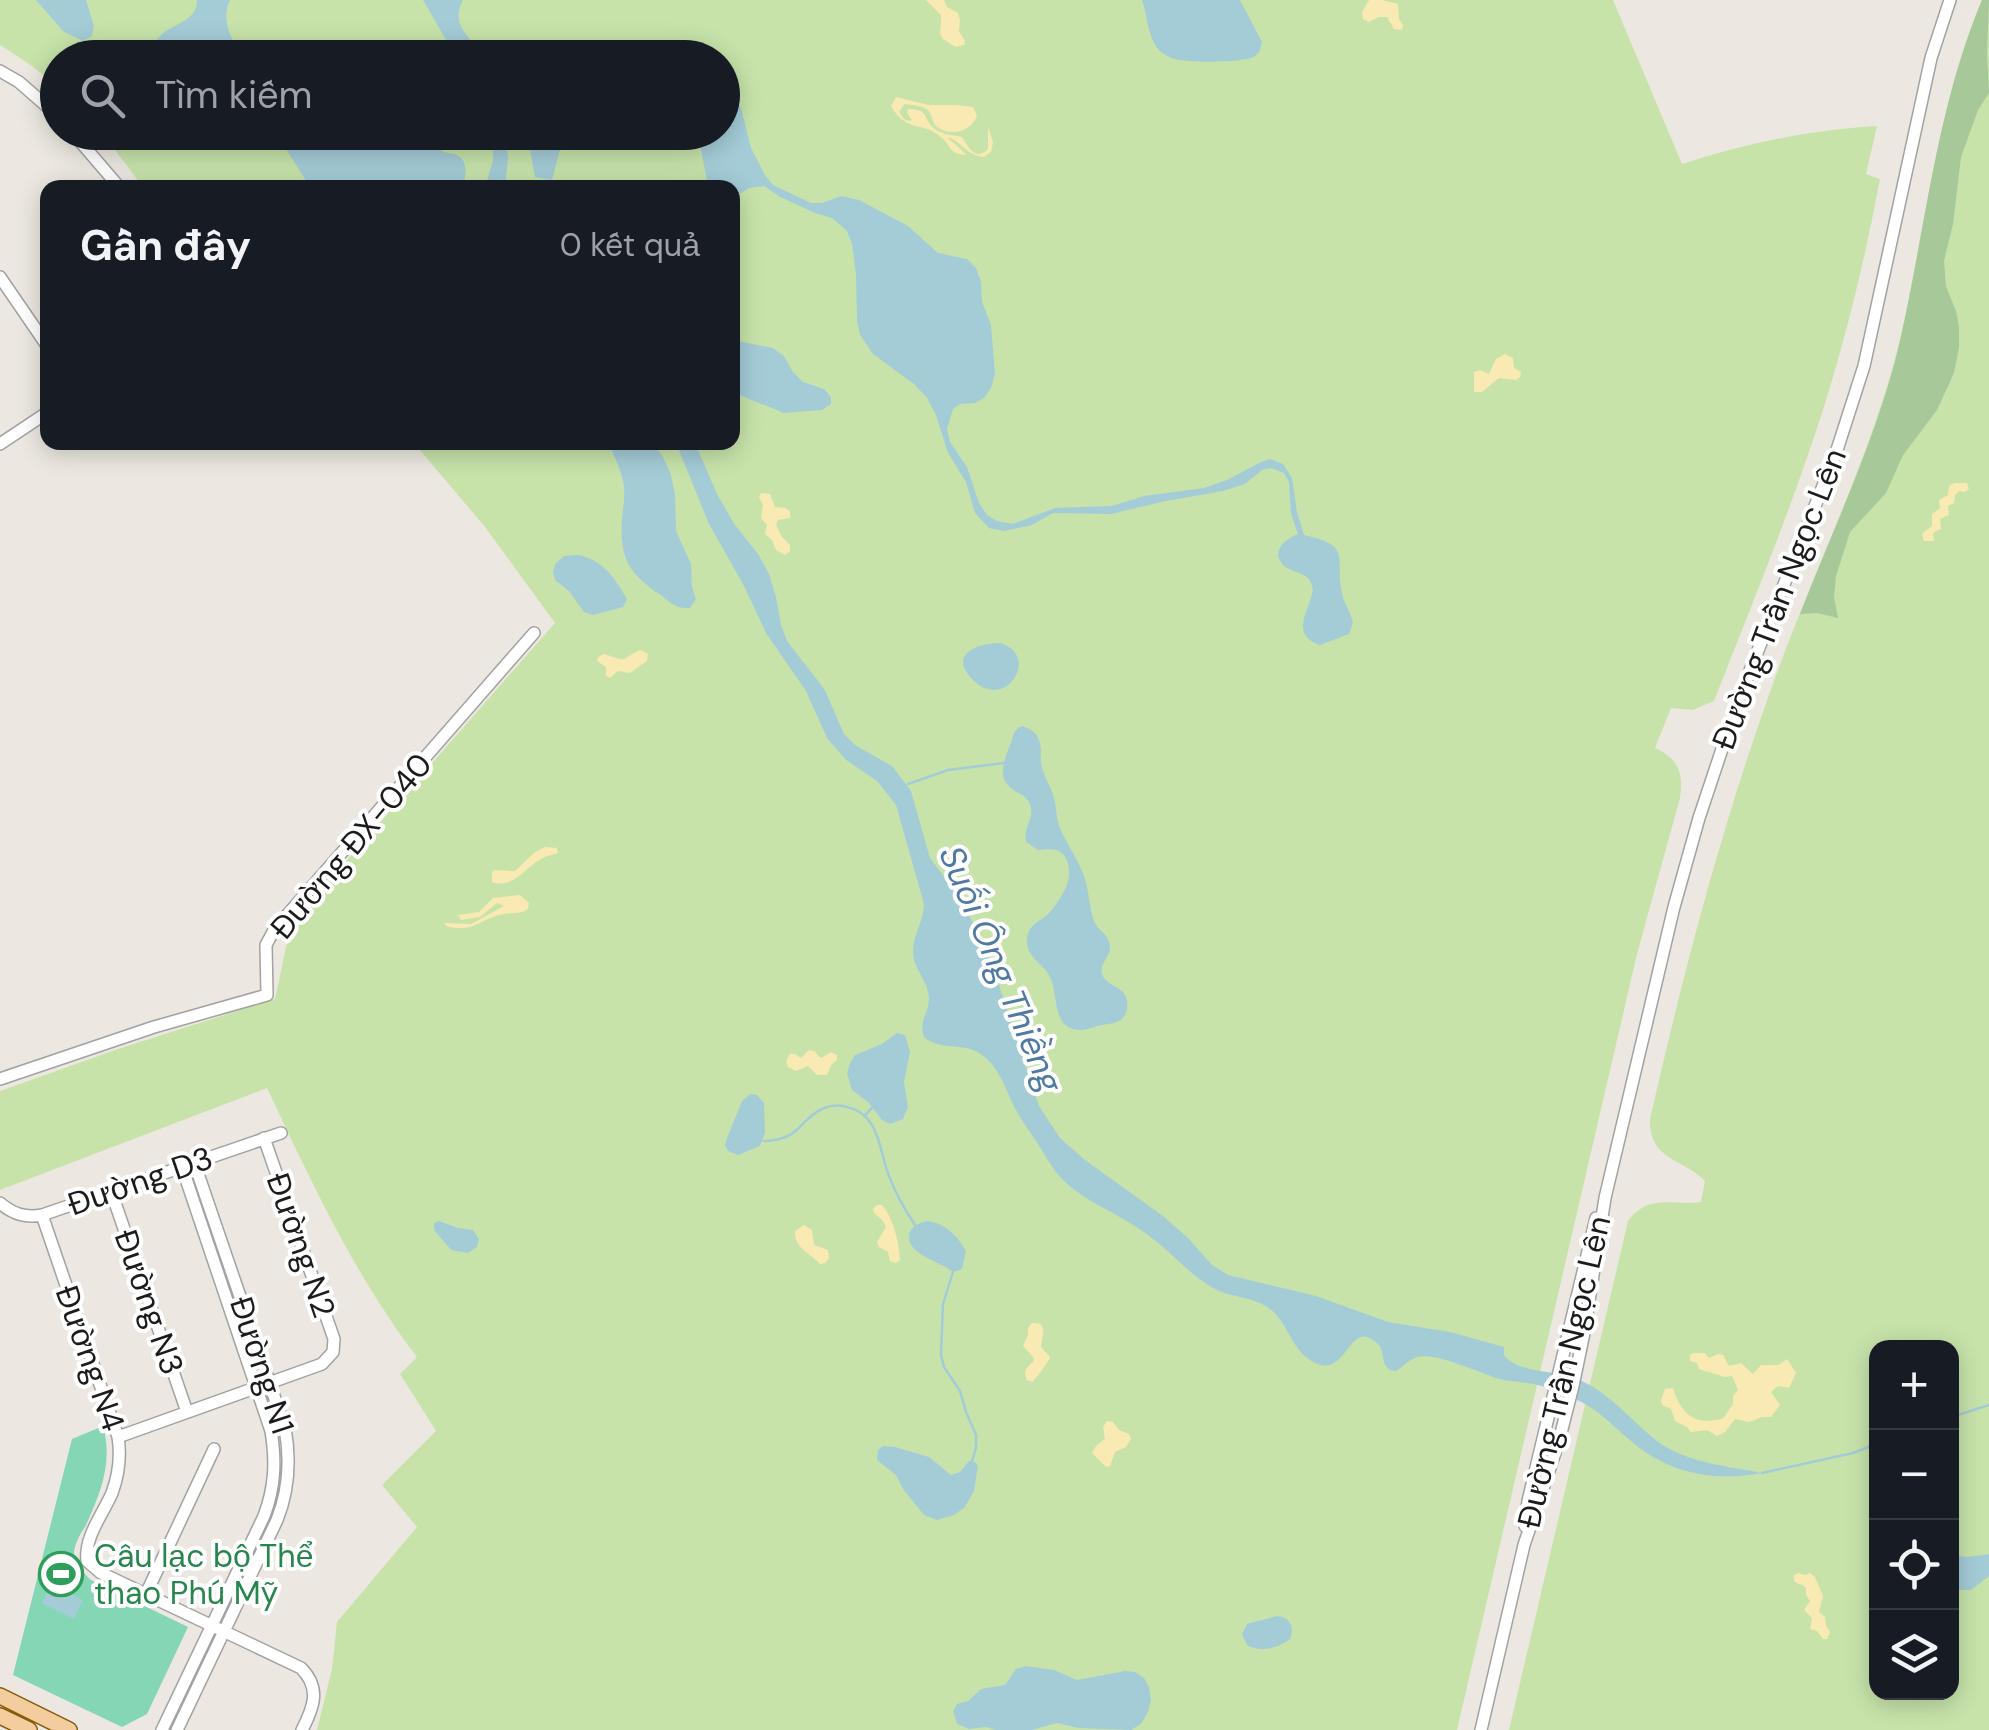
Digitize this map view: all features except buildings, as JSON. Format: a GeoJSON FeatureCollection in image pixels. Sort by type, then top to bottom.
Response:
{"type":"FeatureCollection","features":[{"type":"Feature","properties":{"kind":"main road"},"geometry":{"type":"LineString","coordinates":[[0,1696],[69,1730]]}},
{"type":"Feature","properties":{"kind":"main road"},"geometry":{"type":"LineString","coordinates":[[0,1716],[29,1730]]}},
{"type":"Feature","properties":{"kind":"street","name":"Đường Trần Ngọc Lên"},"geometry":{"type":"LineString","coordinates":[[1481,1730],[1524,1545],[1559,1441],[1576,1373],[1605,1198],[1662,953],[1704,802],[1738,701],[1836,453],[1864,366],[1931,58],[1950,0]]}},
{"type":"Feature","properties":{"kind":"street"},"geometry":{"type":"LineString","coordinates":[[0,71],[40,100]]}},
{"type":"Feature","properties":{"kind":"street"},"geometry":{"type":"LineString","coordinates":[[87,150],[113,180]]}},
{"type":"Feature","properties":{"kind":"street"},"geometry":{"type":"LineString","coordinates":[[0,276],[40,335]]}},
{"type":"Feature","properties":{"kind":"street"},"geometry":{"type":"LineString","coordinates":[[0,444],[40,417]]}},
{"type":"Feature","properties":{"kind":"street","name":"Đường ĐX-040"},"geometry":{"type":"LineString","coordinates":[[0,1079],[267,994],[266,946],[274,930],[534,633]]}},
{"type":"Feature","properties":{"kind":"street","name":"Đường D3"},"geometry":{"type":"LineString","coordinates":[[0,1202],[22,1216],[42,1215],[280,1133]]}},
{"type":"Feature","properties":{"kind":"street","name":"Đường N2"},"geometry":{"type":"LineString","coordinates":[[264,1138],[334,1339],[334,1352],[322,1364],[270,1383]]}},
{"type":"Feature","properties":{"kind":"street","name":"Đường N1"},"geometry":{"type":"LineString","coordinates":[[162,1730],[277,1520],[288,1484],[288,1442],[270,1383],[188,1165]]}},
{"type":"Feature","properties":{"kind":"street","name":"Đường N1"},"geometry":{"type":"LineString","coordinates":[[177,1730],[264,1516],[274,1481],[275,1457],[271,1431],[188,1165]]}},
{"type":"Feature","properties":{"kind":"street","name":"Đường N3"},"geometry":{"type":"LineString","coordinates":[[110,1191],[188,1412]]}},
{"type":"Feature","properties":{"kind":"street","name":"Đường Trần Ngọc Lên"},"geometry":{"type":"LineString","coordinates":[[1524,1545],[1528,1501],[1592,1230],[1605,1198]]}},
{"type":"Feature","properties":{"kind":"street","name":"Đường N4"},"geometry":{"type":"LineString","coordinates":[[42,1215],[118,1436],[120,1462],[115,1484],[86,1557],[97,1570],[146,1594]]}},
{"type":"Feature","properties":{"kind":"street"},"geometry":{"type":"LineString","coordinates":[[118,1436],[270,1383]]}},
{"type":"Feature","properties":{"kind":"street"},"geometry":{"type":"LineString","coordinates":[[214,1449],[146,1594],[306,1672],[315,1697],[302,1730]]}},
{"type":"Feature","properties":{"kind":"green space"},"geometry":{"type":"Polygon","coordinates":[[[0,0],[1613,0],[1682,164],[1778,139],[1877,126],[1866,174],[1880,179],[1868,239],[1839,357],[1796,488],[1714,701],[1693,710],[1671,708],[1655,748],[1678,767],[1680,798],[1637,954],[1457,1730],[317,1730],[332,1669],[337,1622],[417,1527],[382,1485],[436,1431],[400,1374],[417,1357],[353,1260],[267,1088],[0,1190],[0,1091],[275,999],[291,924],[555,623],[485,527],[420,450],[740,450],[740,180],[138,180],[115,150],[740,150],[740,40],[40,40],[40,72],[0,45],[0,0]]]}},
{"type":"Feature","properties":{"kind":"green space"},"geometry":{"type":"Polygon","coordinates":[[[1982,0],[1989,0],[1989,1730],[1509,1730],[1628,1221],[1653,1204],[1701,1202],[1705,1181],[1661,1151],[1651,1133],[1650,1119],[1690,953],[1737,789],[1891,373],[1960,61],[1982,0]]]}},
{"type":"Feature","properties":{"kind":"green space"},"geometry":{"type":"Polygon","coordinates":[[[1982,0],[1989,0],[1989,93],[1978,110],[1961,157],[1944,261],[1946,286],[1959,327],[1954,373],[1937,410],[1903,455],[1886,493],[1850,532],[1836,576],[1838,618],[1800,614],[1868,445],[1891,376],[1953,83],[1982,0]]]}},
{"type":"Feature","properties":{"kind":"green space","name":"Câu lạc bộ Thể thao Phú Mỹ"},"geometry":{"type":"Polygon","coordinates":[[[103,1426],[107,1452],[104,1477],[75,1546],[76,1562],[91,1580],[188,1627],[147,1714],[122,1727],[13,1675],[72,1439],[103,1426]]]}},
{"type":"Feature","properties":{"kind":"sand"},"geometry":{"type":"Polygon","coordinates":[[[926,0],[944,0],[947,7],[958,13],[964,45],[956,47],[941,37],[941,15],[926,0]]]}},
{"type":"Feature","properties":{"kind":"sand"},"geometry":{"type":"Polygon","coordinates":[[[1369,0],[1398,4],[1402,30],[1394,29],[1387,17],[1369,22],[1363,19],[1362,12],[1369,0]]]}},
{"type":"Feature","properties":{"kind":"sand"},"geometry":{"type":"Polygon","coordinates":[[[896,97],[929,105],[973,107],[975,121],[954,132],[936,126],[924,108],[904,104],[899,112],[910,121],[908,109],[920,111],[935,129],[962,137],[979,154],[988,149],[988,127],[993,142],[991,152],[978,156],[947,137],[967,155],[953,151],[934,132],[903,120],[891,106],[896,97]]]}},
{"type":"Feature","properties":{"kind":"sand"},"geometry":{"type":"Polygon","coordinates":[[[1505,354],[1513,358],[1520,377],[1499,378],[1482,392],[1474,392],[1474,372],[1489,374],[1496,359],[1505,354]]]}},
{"type":"Feature","properties":{"kind":"sand"},"geometry":{"type":"Polygon","coordinates":[[[1967,483],[1969,489],[1955,495],[1954,503],[1948,506],[1949,515],[1940,519],[1941,529],[1933,533],[1934,541],[1924,541],[1922,534],[1932,526],[1932,514],[1940,508],[1939,500],[1948,495],[1949,486],[1967,483]]]}},
{"type":"Feature","properties":{"kind":"sand"},"geometry":{"type":"Polygon","coordinates":[[[761,493],[770,494],[775,507],[790,512],[790,518],[778,520],[776,525],[790,545],[785,555],[776,550],[765,534],[761,493]]]}},
{"type":"Feature","properties":{"kind":"sand"},"geometry":{"type":"Polygon","coordinates":[[[641,650],[648,654],[647,661],[630,673],[618,671],[610,678],[606,676],[606,667],[597,661],[604,654],[624,659],[641,650]]]}},
{"type":"Feature","properties":{"kind":"sand"},"geometry":{"type":"Polygon","coordinates":[[[545,847],[557,848],[558,853],[537,862],[513,880],[492,882],[494,870],[515,871],[545,847]]]}},
{"type":"Feature","properties":{"kind":"sand"},"geometry":{"type":"Polygon","coordinates":[[[520,895],[529,903],[522,912],[463,928],[444,923],[471,924],[504,906],[497,903],[480,917],[461,920],[458,915],[479,912],[493,898],[520,895]]]}},
{"type":"Feature","properties":{"kind":"sand"},"geometry":{"type":"Polygon","coordinates":[[[809,1050],[821,1058],[831,1052],[837,1055],[827,1075],[817,1075],[808,1066],[796,1071],[788,1067],[790,1054],[801,1058],[809,1050]]]}},
{"type":"Feature","properties":{"kind":"sand"},"geometry":{"type":"Polygon","coordinates":[[[882,1205],[897,1239],[900,1260],[896,1263],[890,1261],[888,1252],[877,1242],[886,1227],[873,1209],[882,1205]]]}},
{"type":"Feature","properties":{"kind":"sand"},"geometry":{"type":"Polygon","coordinates":[[[804,1225],[812,1230],[814,1245],[828,1250],[825,1263],[820,1264],[797,1242],[795,1231],[804,1225]]]}},
{"type":"Feature","properties":{"kind":"sand"},"geometry":{"type":"Polygon","coordinates":[[[1032,1323],[1043,1328],[1041,1347],[1050,1357],[1032,1382],[1025,1372],[1034,1358],[1023,1346],[1032,1323]]]}},
{"type":"Feature","properties":{"kind":"sand"},"geometry":{"type":"Polygon","coordinates":[[[1694,1353],[1705,1353],[1709,1358],[1723,1355],[1729,1366],[1741,1363],[1753,1374],[1761,1365],[1778,1365],[1787,1359],[1796,1373],[1789,1388],[1778,1386],[1771,1392],[1780,1405],[1771,1417],[1749,1422],[1735,1419],[1717,1436],[1707,1430],[1691,1432],[1675,1421],[1671,1409],[1662,1405],[1665,1389],[1673,1388],[1679,1403],[1693,1418],[1707,1421],[1724,1417],[1738,1390],[1732,1376],[1699,1369],[1697,1363],[1690,1361],[1694,1353]]]}},
{"type":"Feature","properties":{"kind":"sand"},"geometry":{"type":"Polygon","coordinates":[[[1107,1421],[1131,1439],[1126,1447],[1115,1452],[1106,1467],[1092,1453],[1105,1439],[1103,1427],[1107,1421]]]}},
{"type":"Feature","properties":{"kind":"sand"},"geometry":{"type":"Polygon","coordinates":[[[1798,1573],[1815,1577],[1823,1596],[1819,1612],[1830,1632],[1827,1639],[1810,1629],[1812,1618],[1804,1610],[1810,1601],[1806,1588],[1794,1581],[1798,1573]]]}},
{"type":"Feature","properties":{"kind":"water"},"geometry":{"type":"Polygon","coordinates":[[[36,0],[86,0],[94,26],[92,36],[81,40],[64,32],[36,0]]]}},
{"type":"Feature","properties":{"kind":"water"},"geometry":{"type":"Polygon","coordinates":[[[197,0],[230,0],[227,22],[233,40],[157,40],[190,16],[197,0]]]}},
{"type":"Feature","properties":{"kind":"water"},"geometry":{"type":"Polygon","coordinates":[[[423,0],[463,0],[459,19],[471,40],[446,40],[423,0]]]}},
{"type":"Feature","properties":{"kind":"water"},"geometry":{"type":"Polygon","coordinates":[[[1142,0],[1240,0],[1262,42],[1260,50],[1249,58],[1229,61],[1171,58],[1153,41],[1142,0]]]}},
{"type":"Feature","properties":{"kind":"water"},"geometry":{"type":"Polygon","coordinates":[[[740,106],[751,148],[773,185],[811,203],[841,196],[859,200],[908,226],[938,253],[967,259],[976,268],[991,325],[995,374],[984,398],[953,409],[947,429],[987,515],[1013,524],[1055,508],[1112,506],[1144,496],[1204,488],[1270,459],[1283,464],[1292,478],[1304,535],[1330,544],[1339,555],[1342,593],[1353,623],[1349,634],[1320,645],[1305,635],[1303,622],[1313,590],[1307,577],[1279,560],[1281,546],[1298,534],[1291,514],[1289,482],[1284,473],[1271,468],[1262,470],[1245,484],[1223,491],[1111,514],[1053,513],[1032,525],[1004,531],[989,528],[975,513],[966,482],[948,453],[927,398],[873,354],[860,335],[856,274],[847,231],[832,218],[780,197],[764,186],[740,194],[740,180],[707,180],[701,150],[740,150],[740,106]]]}},
{"type":"Feature","properties":{"kind":"water"},"geometry":{"type":"Polygon","coordinates":[[[287,150],[442,150],[461,158],[466,170],[465,180],[306,180],[287,150]]]}},
{"type":"Feature","properties":{"kind":"water"},"geometry":{"type":"Polygon","coordinates":[[[493,150],[507,150],[506,180],[487,180],[493,150]]]}},
{"type":"Feature","properties":{"kind":"water"},"geometry":{"type":"Polygon","coordinates":[[[530,150],[560,150],[552,180],[535,177],[530,150]]]}},
{"type":"Feature","properties":{"kind":"water"},"geometry":{"type":"Polygon","coordinates":[[[740,341],[773,348],[803,382],[824,389],[831,397],[831,404],[822,410],[784,413],[740,395],[740,341]]]}},
{"type":"Feature","properties":{"kind":"water"},"geometry":{"type":"Polygon","coordinates":[[[612,450],[658,450],[663,457],[675,495],[676,531],[691,564],[696,599],[690,608],[675,605],[656,592],[627,561],[620,470],[612,450]]]}},
{"type":"Feature","properties":{"kind":"water"},"geometry":{"type":"Polygon","coordinates":[[[679,450],[698,450],[718,496],[769,574],[787,641],[825,690],[844,734],[855,745],[892,766],[911,791],[930,858],[958,895],[986,946],[1039,1106],[1060,1138],[1163,1216],[1212,1265],[1228,1275],[1316,1296],[1388,1322],[1450,1332],[1504,1347],[1504,1355],[1518,1365],[1589,1385],[1657,1441],[1681,1454],[1762,1473],[1710,1476],[1677,1468],[1647,1453],[1604,1417],[1566,1395],[1450,1361],[1423,1356],[1391,1370],[1380,1346],[1369,1338],[1360,1337],[1331,1365],[1320,1365],[1301,1352],[1270,1309],[1205,1283],[1148,1235],[1064,1181],[987,1059],[971,1049],[931,1042],[924,1037],[922,1027],[929,998],[913,951],[924,904],[896,805],[878,782],[845,759],[827,738],[806,691],[766,633],[709,524],[679,450]]]}},
{"type":"Feature","properties":{"kind":"water"},"geometry":{"type":"Polygon","coordinates":[[[578,555],[595,561],[613,577],[627,599],[623,607],[593,615],[584,612],[555,580],[555,564],[564,556],[578,555]]]}},
{"type":"Feature","properties":{"kind":"water"},"geometry":{"type":"Polygon","coordinates":[[[1000,643],[1012,649],[1018,669],[1006,686],[996,690],[984,688],[965,670],[965,657],[975,648],[1000,643]]]}},
{"type":"Feature","properties":{"kind":"water"},"geometry":{"type":"Polygon","coordinates":[[[1022,726],[1039,740],[1042,768],[1060,828],[1084,876],[1094,921],[1109,942],[1102,974],[1122,991],[1127,1001],[1123,1018],[1116,1022],[1082,1030],[1065,1025],[1050,977],[1027,946],[1030,930],[1058,901],[1069,871],[1060,852],[1038,850],[1026,842],[1030,804],[1004,779],[1006,756],[1016,730],[1022,726]]]}},
{"type":"Feature","properties":{"kind":"water"},"geometry":{"type":"Polygon","coordinates":[[[897,1033],[905,1035],[910,1052],[904,1082],[908,1107],[903,1119],[890,1124],[852,1090],[847,1073],[855,1055],[897,1033]]]}},
{"type":"Feature","properties":{"kind":"water"},"geometry":{"type":"Polygon","coordinates":[[[750,1094],[764,1103],[765,1133],[760,1146],[738,1155],[725,1145],[742,1101],[750,1094]]]}},
{"type":"Feature","properties":{"kind":"water"},"geometry":{"type":"Polygon","coordinates":[[[926,1221],[944,1227],[959,1240],[966,1251],[962,1269],[953,1272],[914,1249],[911,1231],[926,1221]]]}},
{"type":"Feature","properties":{"kind":"water"},"geometry":{"type":"Polygon","coordinates":[[[434,1223],[473,1230],[479,1239],[477,1247],[468,1253],[451,1250],[434,1230],[434,1223]]]}},
{"type":"Feature","properties":{"kind":"water"},"geometry":{"type":"Polygon","coordinates":[[[883,1446],[929,1457],[951,1475],[960,1472],[969,1461],[975,1462],[978,1466],[974,1491],[965,1507],[937,1520],[924,1515],[896,1475],[877,1460],[878,1450],[883,1446]]]}},
{"type":"Feature","properties":{"kind":"water"},"geometry":{"type":"Polygon","coordinates":[[[1989,1554],[1989,1576],[1971,1590],[1959,1590],[1959,1556],[1989,1554]]]}},
{"type":"Feature","properties":{"kind":"water"},"geometry":{"type":"Polygon","coordinates":[[[51,1584],[83,1600],[74,1619],[42,1603],[51,1584]]]}},
{"type":"Feature","properties":{"kind":"water"},"geometry":{"type":"Polygon","coordinates":[[[1277,1616],[1290,1623],[1290,1639],[1269,1648],[1247,1645],[1242,1634],[1247,1624],[1277,1616]]]}},
{"type":"Feature","properties":{"kind":"water"},"geometry":{"type":"Polygon","coordinates":[[[1025,1666],[1054,1670],[1077,1680],[1135,1672],[1149,1687],[1148,1712],[1141,1724],[1131,1730],[1078,1728],[1057,1723],[1032,1730],[996,1730],[969,1729],[957,1724],[953,1711],[957,1704],[968,1701],[981,1689],[1005,1685],[1016,1669],[1025,1666]]]}},
{"type":"Feature","properties":{"kind":"waterway"},"geometry":{"type":"LineString","coordinates":[[908,784],[948,770],[1004,763]]}},
{"type":"Feature","properties":{"kind":"waterway"},"geometry":{"type":"LineString","coordinates":[[764,1141],[786,1137],[827,1107],[858,1111],[872,1125],[892,1183],[915,1225]]}},
{"type":"Feature","properties":{"kind":"waterway"},"geometry":{"type":"LineString","coordinates":[[865,1115],[873,1107]]}},
{"type":"Feature","properties":{"kind":"waterway"},"geometry":{"type":"LineString","coordinates":[[953,1272],[943,1304],[941,1355],[976,1435],[972,1461]]}},
{"type":"Feature","properties":{"kind":"waterway","name":"Suối Ông Thiềng"},"geometry":{"type":"LineString","coordinates":[[1959,1415],[1989,1405]]}},
{"type":"Feature","properties":{"kind":"waterway","name":"Suối Ông Thiềng"},"geometry":{"type":"LineString","coordinates":[[1762,1473],[1869,1447]]}},
{"type":"Feature","properties":{"kind":"place","name":"Câu lạc bộ Thể thao Phú Mỹ"},"geometry":{"type":"Point","coordinates":[61,1574]}}]}
